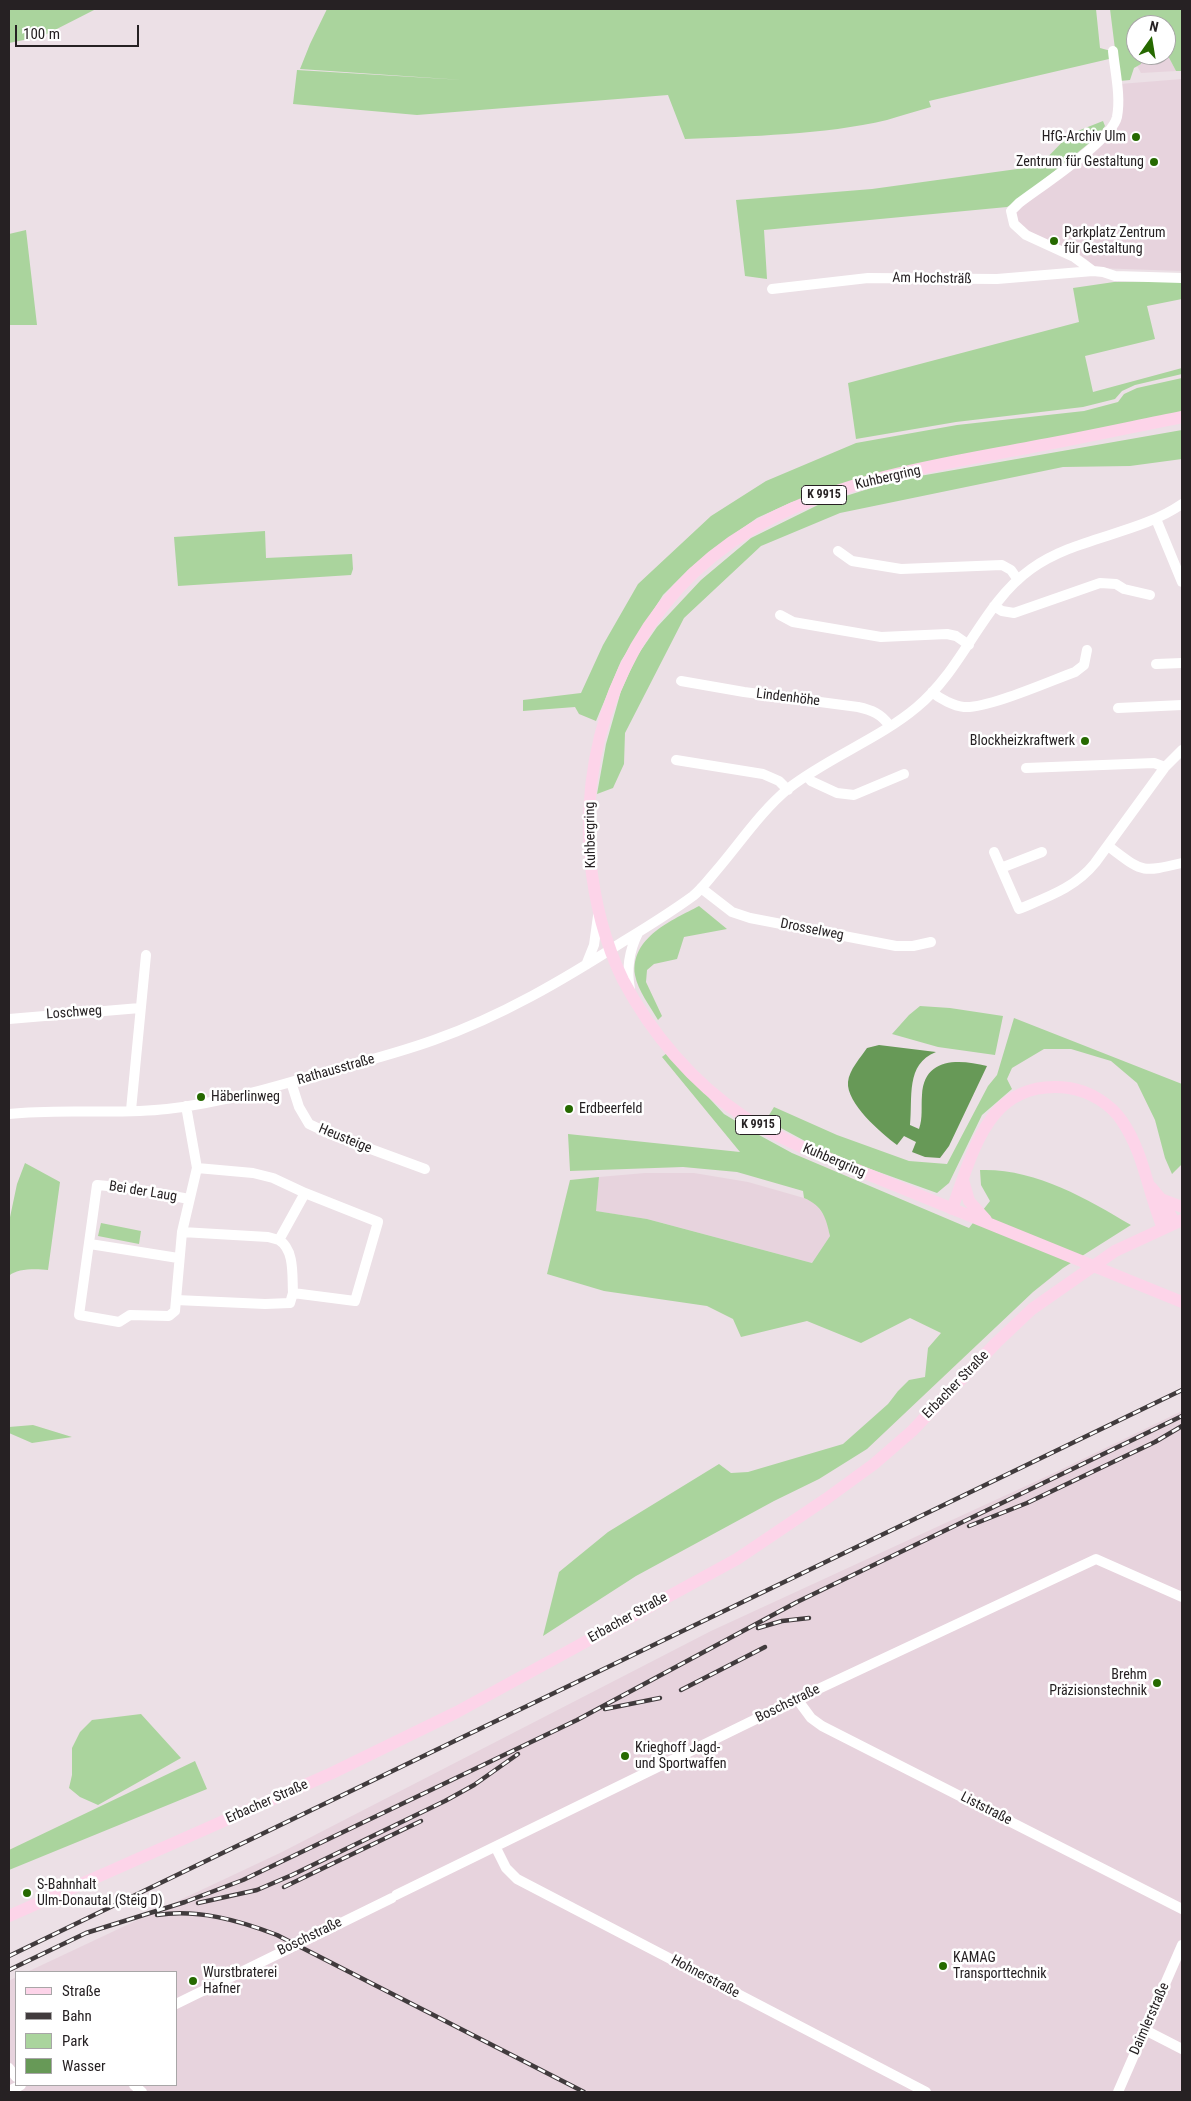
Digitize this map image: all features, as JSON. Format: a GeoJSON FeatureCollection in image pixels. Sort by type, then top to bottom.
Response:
{"type":"FeatureCollection","features":[{"type":"Feature","properties":{"kind":"main road","name":"Kuhbergring"},"geometry":{"type":"LineString","coordinates":[[1182,417],[1069,441],[965,460],[858,484],[813,498],[749,531],[697,571],[676,592],[654,620],[629,659],[613,692],[602,725],[594,759],[588,816],[592,879],[598,912],[611,950],[630,992],[656,1032],[689,1071],[718,1098],[743,1116],[808,1150],[1182,1302]]}},
{"type":"Feature","properties":{"kind":"main road"},"geometry":{"type":"LineString","coordinates":[[952,1209],[973,1150],[986,1124],[1004,1104],[1027,1092],[1053,1086],[1079,1090],[1103,1101],[1122,1120],[1134,1143],[1163,1228]]}},
{"type":"Feature","properties":{"kind":"main road"},"geometry":{"type":"LineString","coordinates":[[963,1178],[966,1194],[972,1207],[996,1228]]}},
{"type":"Feature","properties":{"kind":"main road"},"geometry":{"type":"LineString","coordinates":[[1149,1184],[1178,1222]]}},
{"type":"Feature","properties":{"kind":"main road"},"geometry":{"type":"LineString","coordinates":[[1161,1199],[1182,1207]]}},
{"type":"Feature","properties":{"kind":"main road","name":"Erbacher Straße"},"geometry":{"type":"LineString","coordinates":[[9,1916],[332,1773],[404,1738],[457,1712],[737,1559],[874,1464],[912,1431],[996,1343],[1032,1309],[1115,1251],[1178,1222]]}},
{"type":"Feature","properties":{"kind":"street","name":"Am Hochsträß"},"geometry":{"type":"LineString","coordinates":[[1093,271],[1074,256],[1026,235],[1014,224],[1011,212],[1019,203],[1101,140],[1113,127],[1117,118],[1118,100],[1113,51]]}},
{"type":"Feature","properties":{"kind":"street","name":"Am Hochsträß"},"geometry":{"type":"LineString","coordinates":[[772,289],[868,278],[997,279],[1093,271],[1115,276],[1182,278]]}},
{"type":"Feature","properties":{"kind":"street"},"geometry":{"type":"LineString","coordinates":[[701,888],[757,820],[788,790],[807,776],[919,706],[969,645],[994,606],[1029,570],[1046,559],[1156,519],[1182,504]]}},
{"type":"Feature","properties":{"kind":"street"},"geometry":{"type":"LineString","coordinates":[[1156,519],[1182,582]]}},
{"type":"Feature","properties":{"kind":"street"},"geometry":{"type":"LineString","coordinates":[[838,551],[852,561],[901,569],[1002,565],[1011,570],[1018,580]]}},
{"type":"Feature","properties":{"kind":"street"},"geometry":{"type":"LineString","coordinates":[[994,606],[1002,611],[1014,612],[1100,583],[1116,584],[1124,589],[1150,595]]}},
{"type":"Feature","properties":{"kind":"street"},"geometry":{"type":"LineString","coordinates":[[780,615],[793,622],[881,637],[947,634],[956,636],[969,645]]}},
{"type":"Feature","properties":{"kind":"street"},"geometry":{"type":"LineString","coordinates":[[932,692],[956,706],[964,707],[992,702],[1075,672],[1084,666],[1087,650]]}},
{"type":"Feature","properties":{"kind":"street"},"geometry":{"type":"LineString","coordinates":[[1160,660],[1182,663]]}},
{"type":"Feature","properties":{"kind":"street","name":"Lindenhöhe"},"geometry":{"type":"LineString","coordinates":[[681,681],[744,692],[858,707],[871,710],[882,716],[889,725]]}},
{"type":"Feature","properties":{"kind":"street"},"geometry":{"type":"LineString","coordinates":[[1118,708],[1133,703],[1182,705]]}},
{"type":"Feature","properties":{"kind":"street"},"geometry":{"type":"LineString","coordinates":[[994,852],[1018,909],[1071,886],[1087,873],[1165,767],[1182,750]]}},
{"type":"Feature","properties":{"kind":"street"},"geometry":{"type":"LineString","coordinates":[[676,760],[763,774],[779,781],[788,790]]}},
{"type":"Feature","properties":{"kind":"street"},"geometry":{"type":"LineString","coordinates":[[1026,768],[1044,762],[1154,763],[1165,767]]}},
{"type":"Feature","properties":{"kind":"street"},"geometry":{"type":"LineString","coordinates":[[807,776],[810,781],[837,793],[854,794],[904,774]]}},
{"type":"Feature","properties":{"kind":"street"},"geometry":{"type":"LineString","coordinates":[[1108,846],[1138,868],[1145,870],[1182,863]]}},
{"type":"Feature","properties":{"kind":"street"},"geometry":{"type":"LineString","coordinates":[[1001,868],[1042,852]]}},
{"type":"Feature","properties":{"kind":"street","name":"Rathausstraße"},"geometry":{"type":"LineString","coordinates":[[9,1114],[35,1111],[131,1110],[186,1106],[247,1094],[394,1053],[448,1035],[524,1001],[586,966],[639,932],[701,888]]}},
{"type":"Feature","properties":{"kind":"street","name":"Drosselweg"},"geometry":{"type":"LineString","coordinates":[[701,888],[732,912],[750,918],[896,946],[913,946],[931,942]]}},
{"type":"Feature","properties":{"kind":"street"},"geometry":{"type":"LineString","coordinates":[[586,966],[596,937],[598,912]]}},
{"type":"Feature","properties":{"kind":"street"},"geometry":{"type":"LineString","coordinates":[[630,992],[628,962],[632,945],[639,932]]}},
{"type":"Feature","properties":{"kind":"street"},"geometry":{"type":"LineString","coordinates":[[131,1110],[146,955]]}},
{"type":"Feature","properties":{"kind":"street","name":"Loschweg"},"geometry":{"type":"LineString","coordinates":[[9,1019],[140,1008]]}},
{"type":"Feature","properties":{"kind":"street","name":"Heusteige"},"geometry":{"type":"LineString","coordinates":[[291,1082],[299,1107],[309,1124],[330,1134],[426,1169]]}},
{"type":"Feature","properties":{"kind":"street","name":"Bei der Laug"},"geometry":{"type":"LineString","coordinates":[[186,1106],[197,1168],[182,1232],[178,1258],[175,1311],[169,1316],[130,1315],[119,1322],[79,1314],[97,1185],[144,1190],[189,1199]]}},
{"type":"Feature","properties":{"kind":"street"},"geometry":{"type":"LineString","coordinates":[[197,1168],[253,1173],[273,1178],[378,1222],[356,1301],[293,1293]]}},
{"type":"Feature","properties":{"kind":"street"},"geometry":{"type":"LineString","coordinates":[[279,1240],[305,1193]]}},
{"type":"Feature","properties":{"kind":"street"},"geometry":{"type":"LineString","coordinates":[[176,1300],[265,1304],[290,1303],[293,1293],[290,1253],[286,1244],[279,1240],[268,1237],[182,1232]]}},
{"type":"Feature","properties":{"kind":"street"},"geometry":{"type":"LineString","coordinates":[[90,1244],[178,1258]]}},
{"type":"Feature","properties":{"kind":"street","name":"Boschstraße"},"geometry":{"type":"LineString","coordinates":[[178,2003],[797,1699],[1096,1558],[1182,1597]]}},
{"type":"Feature","properties":{"kind":"street","name":"Liststraße"},"geometry":{"type":"LineString","coordinates":[[797,1699],[811,1718],[822,1726],[1182,1909]]}},
{"type":"Feature","properties":{"kind":"street","name":"Hohnerstraße"},"geometry":{"type":"LineString","coordinates":[[496,1848],[506,1868],[517,1879],[926,2092]]}},
{"type":"Feature","properties":{"kind":"street","name":"Daimlerstraße"},"geometry":{"type":"LineString","coordinates":[[1118,2092],[1182,1945]]}},
{"type":"Feature","properties":{"kind":"street"},"geometry":{"type":"LineString","coordinates":[[1146,2030],[1182,2049]]}},
{"type":"Feature","properties":{"kind":"shaded area"},"geometry":{"type":"Polygon","coordinates":[[[1173,65],[1176,71],[1141,73],[1137,66],[1173,65]]]}},
{"type":"Feature","properties":{"kind":"shaded area"},"geometry":{"type":"Polygon","coordinates":[[[1182,79],[1182,271],[1096,268],[1086,259],[1028,232],[1017,222],[1015,213],[1116,129],[1120,84],[1182,79]]]}},
{"type":"Feature","properties":{"kind":"shaded area"},"geometry":{"type":"Polygon","coordinates":[[[645,1173],[694,1173],[748,1182],[804,1198],[815,1203],[826,1218],[830,1236],[812,1263],[647,1219],[595,1211],[599,1177],[645,1173]]]}},
{"type":"Feature","properties":{"kind":"shaded area"},"geometry":{"type":"Polygon","coordinates":[[[1182,1411],[1182,2092],[9,2092],[9,1981],[15,1978],[15,2086],[178,2086],[178,1971],[29,1971],[282,1852],[711,1631],[1054,1473],[1182,1411]]]}},
{"type":"Feature","properties":{"kind":"green space"},"geometry":{"type":"Polygon","coordinates":[[[9,9],[96,9],[43,36],[9,43],[9,9]]]}},
{"type":"Feature","properties":{"kind":"green space"},"geometry":{"type":"Polygon","coordinates":[[[327,9],[1096,9],[1100,48],[1111,51],[1111,58],[929,101],[931,107],[863,125],[787,134],[685,139],[668,95],[417,115],[293,104],[297,70],[463,80],[300,69],[327,9]]]}},
{"type":"Feature","properties":{"kind":"green space"},"geometry":{"type":"Polygon","coordinates":[[[1110,9],[1182,9],[1182,79],[1181,71],[1176,71],[1173,65],[1176,65],[1176,15],[1126,15],[1126,65],[1139,65],[1134,68],[1130,80],[1119,81],[1110,9]]]}},
{"type":"Feature","properties":{"kind":"green space"},"geometry":{"type":"Polygon","coordinates":[[[1103,121],[1105,126],[1098,136],[1015,203],[1007,207],[764,230],[767,279],[745,276],[736,200],[872,189],[1039,166],[1070,134],[1103,121]]]}},
{"type":"Feature","properties":{"kind":"green space"},"geometry":{"type":"Polygon","coordinates":[[[26,230],[37,325],[9,325],[9,234],[26,230]]]}},
{"type":"Feature","properties":{"kind":"green space"},"geometry":{"type":"Polygon","coordinates":[[[1182,281],[1182,299],[1147,306],[1155,339],[1085,356],[1093,392],[1182,368],[1182,374],[1135,385],[1122,391],[1115,399],[1083,407],[956,422],[856,439],[848,383],[1079,322],[1073,288],[1114,282],[1182,281]]]}},
{"type":"Feature","properties":{"kind":"green space"},"geometry":{"type":"Polygon","coordinates":[[[1182,378],[1182,412],[792,502],[757,518],[688,570],[663,595],[621,661],[596,721],[579,714],[575,707],[523,711],[523,700],[581,693],[603,645],[638,584],[711,516],[766,481],[856,443],[957,425],[1084,411],[1118,402],[1124,394],[1137,388],[1182,378]]]}},
{"type":"Feature","properties":{"kind":"green space"},"geometry":{"type":"Polygon","coordinates":[[[1182,430],[1182,459],[1130,466],[1063,467],[840,513],[761,546],[684,618],[625,733],[624,764],[613,788],[597,794],[606,744],[621,691],[637,656],[657,627],[701,580],[751,538],[820,504],[897,480],[1182,430]]]}},
{"type":"Feature","properties":{"kind":"green space"},"geometry":{"type":"Polygon","coordinates":[[[265,531],[266,558],[352,554],[353,569],[351,575],[178,586],[174,537],[265,531]]]}},
{"type":"Feature","properties":{"kind":"green space"},"geometry":{"type":"Polygon","coordinates":[[[699,906],[727,929],[684,937],[677,959],[654,964],[647,970],[646,982],[662,1016],[658,1020],[641,993],[635,975],[635,962],[639,950],[655,932],[677,917],[699,906]]]}},
{"type":"Feature","properties":{"kind":"green space"},"geometry":{"type":"Polygon","coordinates":[[[920,1006],[950,1008],[1003,1016],[995,1055],[938,1047],[892,1034],[920,1006]]]}},
{"type":"Feature","properties":{"kind":"green space"},"geometry":{"type":"Polygon","coordinates":[[[1014,1018],[1182,1084],[1182,1164],[1172,1174],[1165,1158],[1155,1120],[1137,1083],[1111,1061],[1071,1049],[1044,1049],[1012,1068],[1007,1079],[1012,1089],[982,1115],[949,1183],[937,1193],[829,1154],[766,1120],[774,1107],[837,1135],[909,1161],[947,1164],[988,1086],[997,1075],[1014,1018]]]}},
{"type":"Feature","properties":{"kind":"green space"},"geometry":{"type":"Polygon","coordinates":[[[667,1053],[724,1114],[759,1135],[792,1153],[969,1228],[990,1201],[981,1185],[980,1170],[1020,1174],[1040,1179],[1078,1195],[1131,1225],[1063,1268],[1033,1292],[867,1449],[819,1479],[774,1501],[636,1576],[543,1636],[559,1572],[608,1532],[719,1464],[731,1473],[748,1472],[843,1444],[888,1404],[909,1380],[925,1377],[928,1348],[941,1333],[910,1318],[861,1343],[807,1321],[741,1337],[733,1319],[707,1306],[604,1291],[547,1274],[570,1180],[599,1177],[596,1211],[647,1219],[812,1263],[830,1236],[823,1213],[816,1205],[804,1198],[803,1191],[737,1172],[683,1167],[570,1171],[568,1134],[740,1152],[662,1057],[667,1053]]]}},
{"type":"Feature","properties":{"kind":"green space"},"geometry":{"type":"Polygon","coordinates":[[[25,1163],[60,1182],[48,1270],[22,1270],[9,1276],[9,1222],[17,1184],[25,1163]]]}},
{"type":"Feature","properties":{"kind":"green space"},"geometry":{"type":"Polygon","coordinates":[[[101,1223],[141,1231],[139,1244],[98,1236],[101,1223]]]}},
{"type":"Feature","properties":{"kind":"green space"},"geometry":{"type":"Polygon","coordinates":[[[33,1425],[72,1437],[32,1443],[9,1433],[9,1427],[33,1425]]]}},
{"type":"Feature","properties":{"kind":"green space"},"geometry":{"type":"Polygon","coordinates":[[[141,1714],[181,1758],[98,1805],[80,1797],[69,1788],[72,1775],[72,1748],[80,1732],[92,1720],[141,1714]]]}},
{"type":"Feature","properties":{"kind":"green space"},"geometry":{"type":"Polygon","coordinates":[[[195,1761],[207,1789],[9,1870],[9,1850],[195,1761]]]}},
{"type":"Feature","properties":{"kind":"water"},"geometry":{"type":"Polygon","coordinates":[[[879,1045],[936,1052],[926,1057],[919,1065],[912,1083],[910,1125],[919,1129],[924,1083],[929,1073],[936,1067],[955,1062],[987,1066],[949,1146],[940,1158],[925,1157],[912,1152],[916,1142],[904,1136],[897,1145],[866,1117],[853,1099],[849,1090],[849,1077],[867,1048],[879,1045]]]}},
{"type":"Feature","properties":{"kind":"railway"},"geometry":{"type":"LineString","coordinates":[[9,1956],[1182,1390]]}},
{"type":"Feature","properties":{"kind":"railway"},"geometry":{"type":"LineString","coordinates":[[9,1970],[86,1933],[185,1902],[243,1880],[577,1720],[797,1602],[1182,1416]]}},
{"type":"Feature","properties":{"kind":"railway"},"geometry":{"type":"LineString","coordinates":[[969,1526],[1027,1503],[1155,1442],[1182,1426]]}},
{"type":"Feature","properties":{"kind":"railway"},"geometry":{"type":"LineString","coordinates":[[758,1628],[782,1621],[809,1618]]}},
{"type":"Feature","properties":{"kind":"railway"},"geometry":{"type":"LineString","coordinates":[[681,1690],[765,1647]]}},
{"type":"Feature","properties":{"kind":"railway"},"geometry":{"type":"LineString","coordinates":[[605,1709],[660,1698]]}},
{"type":"Feature","properties":{"kind":"railway"},"geometry":{"type":"LineString","coordinates":[[198,1903],[257,1890],[292,1875],[445,1801],[474,1785],[518,1754]]}},
{"type":"Feature","properties":{"kind":"railway"},"geometry":{"type":"LineString","coordinates":[[284,1887],[421,1821]]}},
{"type":"Feature","properties":{"kind":"railway"},"geometry":{"type":"LineString","coordinates":[[157,1915],[188,1913],[218,1917],[233,1920],[277,1935],[584,2092]]}},
{"type":"Feature","properties":{"kind":"place","name":"HfG-Archiv Ulm"},"geometry":{"type":"Point","coordinates":[1136,137]}},
{"type":"Feature","properties":{"kind":"place","name":"Zentrum für Gestaltung"},"geometry":{"type":"Point","coordinates":[1154,162]}},
{"type":"Feature","properties":{"kind":"place","name":"Parkplatz Zentrum für Gestaltung"},"geometry":{"type":"Point","coordinates":[1054,241]}},
{"type":"Feature","properties":{"kind":"place","name":"Blockheizkraftwerk"},"geometry":{"type":"Point","coordinates":[1085,741]}},
{"type":"Feature","properties":{"kind":"place","name":"Häberlinweg"},"geometry":{"type":"Point","coordinates":[201,1097]}},
{"type":"Feature","properties":{"kind":"place","name":"Erdbeerfeld"},"geometry":{"type":"Point","coordinates":[569,1109]}},
{"type":"Feature","properties":{"kind":"place","name":"Brehm Präzisionstechnik"},"geometry":{"type":"Point","coordinates":[1157,1683]}},
{"type":"Feature","properties":{"kind":"place","name":"Krieghoff Jagd- und Sportwaffen"},"geometry":{"type":"Point","coordinates":[625,1756]}},
{"type":"Feature","properties":{"kind":"place","name":"S-Bahnhalt Ulm-Donautal (Steig D)"},"geometry":{"type":"Point","coordinates":[27,1893]}},
{"type":"Feature","properties":{"kind":"place","name":"KAMAG Transporttechnik"},"geometry":{"type":"Point","coordinates":[943,1966]}},
{"type":"Feature","properties":{"kind":"place","name":"Wurstbraterei Hafner"},"geometry":{"type":"Point","coordinates":[193,1981]}}]}
